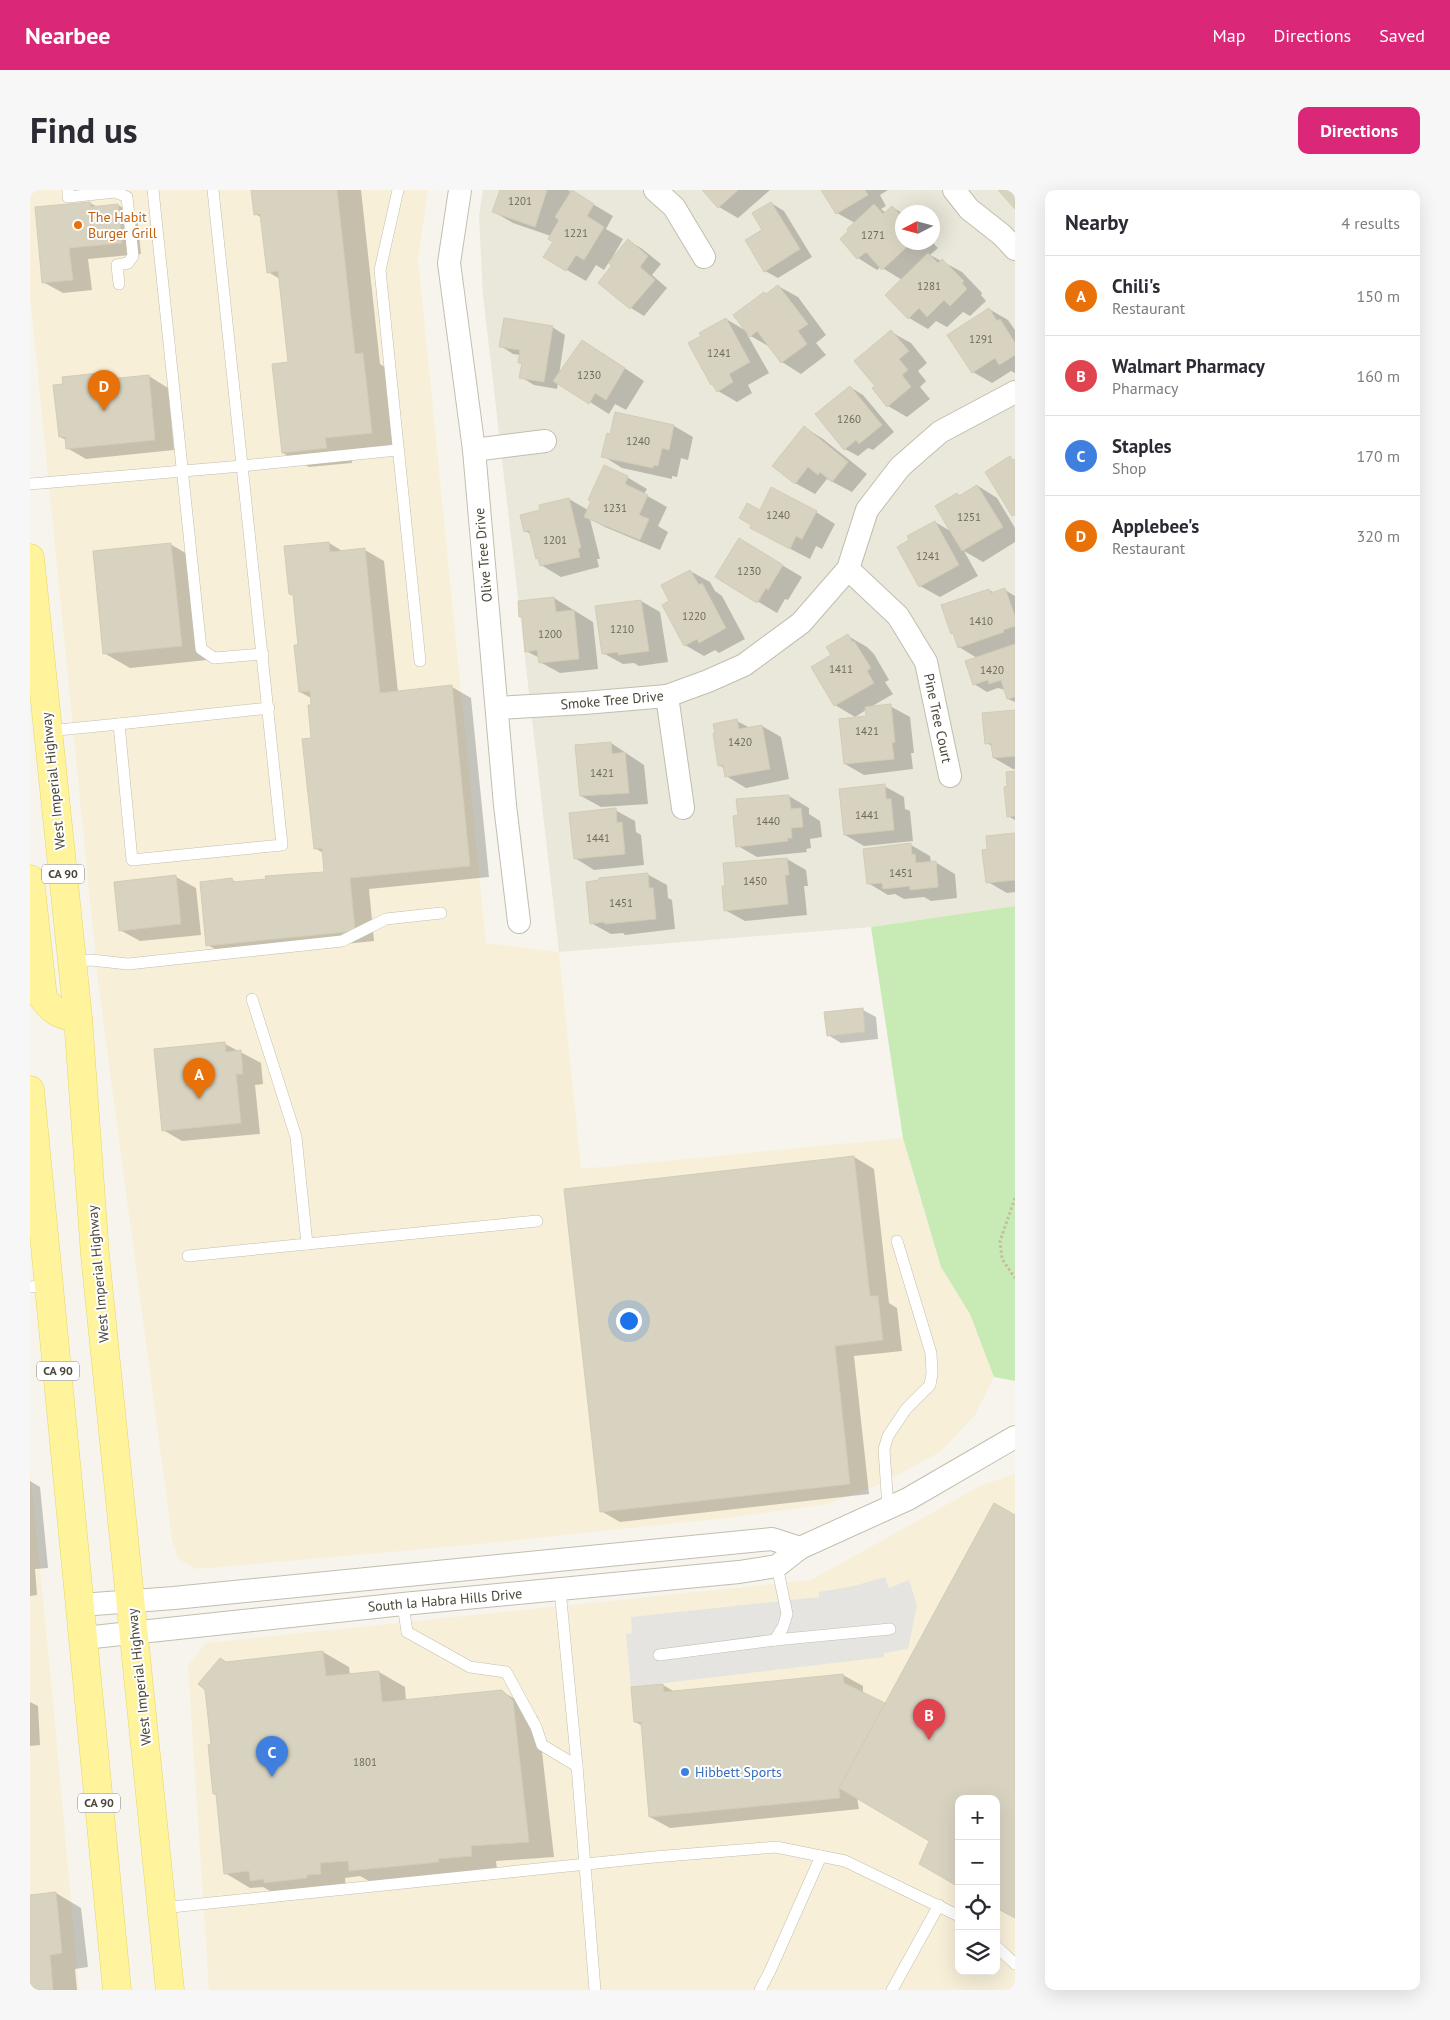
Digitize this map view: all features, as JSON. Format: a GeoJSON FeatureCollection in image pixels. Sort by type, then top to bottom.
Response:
{"type":"FeatureCollection","features":[{"type":"Feature","properties":{"kind":"main road","name":"West Imperial Highway"},"geometry":{"type":"LineString","coordinates":[[30,558],[78,1018],[95,1255],[170,1990]]}},
{"type":"Feature","properties":{"kind":"main road"},"geometry":{"type":"LineString","coordinates":[[30,879],[43,998],[51,1009],[61,1015],[78,1018]]}},
{"type":"Feature","properties":{"kind":"main road","name":"CA 90"},"geometry":{"type":"LineString","coordinates":[[30,1090],[40,1286],[81,1605],[117,1990]]}},
{"type":"Feature","properties":{"kind":"street","name":"Olive Tree Drive"},"geometry":{"type":"LineString","coordinates":[[460,190],[448,263],[474,450],[505,804],[519,922]]}},
{"type":"Feature","properties":{"kind":"street"},"geometry":{"type":"LineString","coordinates":[[655,190],[674,207],[704,257]]}},
{"type":"Feature","properties":{"kind":"street"},"geometry":{"type":"LineString","coordinates":[[954,190],[969,209],[1002,235],[1015,248]]}},
{"type":"Feature","properties":{"kind":"street","name":"Smoke Tree Drive"},"geometry":{"type":"LineString","coordinates":[[497,708],[667,696],[708,682],[744,665],[801,622],[848,569],[867,510],[900,467],[940,432],[1015,392]]}},
{"type":"Feature","properties":{"kind":"street"},"geometry":{"type":"LineString","coordinates":[[474,450],[545,441]]}},
{"type":"Feature","properties":{"kind":"street","name":"Pine Tree Court"},"geometry":{"type":"LineString","coordinates":[[848,569],[898,616],[926,662],[950,776]]}},
{"type":"Feature","properties":{"kind":"street"},"geometry":{"type":"LineString","coordinates":[[667,696],[683,808]]}},
{"type":"Feature","properties":{"kind":"street","name":"South la Habra Hills Drive"},"geometry":{"type":"LineString","coordinates":[[84,1638],[403,1604],[739,1572],[777,1566],[800,1548],[908,1499],[1012,1442]]}},
{"type":"Feature","properties":{"kind":"street","name":"South la Habra Hills Drive"},"geometry":{"type":"LineString","coordinates":[[81,1605],[772,1538],[800,1548]]}},
{"type":"Feature","properties":{"kind":"lane"},"geometry":{"type":"LineString","coordinates":[[68,190],[68,196],[115,192],[127,197],[134,256],[128,263],[117,266],[119,284]]}},
{"type":"Feature","properties":{"kind":"lane"},"geometry":{"type":"LineString","coordinates":[[152,190],[202,650],[214,658],[263,654]]}},
{"type":"Feature","properties":{"kind":"lane"},"geometry":{"type":"LineString","coordinates":[[119,724],[132,860],[282,845],[213,190]]}},
{"type":"Feature","properties":{"kind":"lane"},"geometry":{"type":"LineString","coordinates":[[398,190],[380,270],[420,661]]}},
{"type":"Feature","properties":{"kind":"lane"},"geometry":{"type":"LineString","coordinates":[[30,484],[242,466],[397,450]]}},
{"type":"Feature","properties":{"kind":"lane"},"geometry":{"type":"LineString","coordinates":[[48,731],[269,708]]}},
{"type":"Feature","properties":{"kind":"lane"},"geometry":{"type":"LineString","coordinates":[[72,962],[90,960],[128,964],[342,941],[386,919],[441,912]]}},
{"type":"Feature","properties":{"kind":"lane"},"geometry":{"type":"LineString","coordinates":[[252,999],[296,1137],[307,1244]]}},
{"type":"Feature","properties":{"kind":"lane"},"geometry":{"type":"LineString","coordinates":[[188,1256],[537,1221]]}},
{"type":"Feature","properties":{"kind":"lane"},"geometry":{"type":"LineString","coordinates":[[888,1508],[884,1449],[888,1436],[906,1409],[930,1385],[932,1373],[931,1353],[897,1241]]}},
{"type":"Feature","properties":{"kind":"lane"},"geometry":{"type":"LineString","coordinates":[[775,1640],[788,1614],[777,1566]]}},
{"type":"Feature","properties":{"kind":"lane"},"geometry":{"type":"LineString","coordinates":[[560,1590],[577,1766],[595,1990]]}},
{"type":"Feature","properties":{"kind":"lane"},"geometry":{"type":"LineString","coordinates":[[403,1604],[406,1632],[470,1667],[506,1672],[536,1727],[542,1745],[577,1766]]}},
{"type":"Feature","properties":{"kind":"lane"},"geometry":{"type":"LineString","coordinates":[[659,1655],[890,1628]]}},
{"type":"Feature","properties":{"kind":"lane"},"geometry":{"type":"LineString","coordinates":[[162,1908],[584,1864],[776,1847],[844,1861],[955,1914]]}},
{"type":"Feature","properties":{"kind":"lane"},"geometry":{"type":"LineString","coordinates":[[760,1990],[821,1856]]}},
{"type":"Feature","properties":{"kind":"lane"},"geometry":{"type":"LineString","coordinates":[[892,1990],[939,1906]]}},
{"type":"Feature","properties":{"kind":"lane"},"geometry":{"type":"LineString","coordinates":[[1000,1950],[1015,1964]]}},
{"type":"Feature","properties":{"kind":"path"},"geometry":{"type":"LineString","coordinates":[[1015,1198],[1000,1240],[1002,1259],[1015,1278]]}},
{"type":"Feature","properties":{"kind":"shaded area"},"geometry":{"type":"Polygon","coordinates":[[[30,190],[428,190],[418,259],[486,943],[559,952],[581,1169],[903,1138],[941,1267],[970,1314],[994,1377],[975,1415],[940,1452],[882,1483],[828,1504],[735,1517],[469,1545],[196,1569],[178,1559],[172,1539],[98,981],[30,295],[30,190]]]}},
{"type":"Feature","properties":{"kind":"shaded area"},"geometry":{"type":"Polygon","coordinates":[[[483,190],[1015,190],[1015,906],[871,927],[559,952],[483,295],[479,216],[483,190]]]}},
{"type":"Feature","properties":{"kind":"shaded area"},"geometry":{"type":"Polygon","coordinates":[[[30,1469],[52,1690],[79,1990],[30,1990],[30,1469]]]}},
{"type":"Feature","properties":{"kind":"shaded area"},"geometry":{"type":"Polygon","coordinates":[[[1015,1474],[1015,1990],[209,1990],[188,1666],[206,1643],[811,1580],[982,1485],[1015,1474]]]}},
{"type":"Feature","properties":{"kind":"shaded area"},"geometry":{"type":"Polygon","coordinates":[[[885,1577],[889,1588],[909,1580],[917,1605],[908,1649],[884,1653],[884,1657],[631,1687],[626,1634],[632,1633],[631,1617],[819,1597],[819,1592],[854,1586],[885,1577]]]}},
{"type":"Feature","properties":{"kind":"green space"},"geometry":{"type":"Polygon","coordinates":[[[1015,906],[1015,1381],[994,1377],[970,1314],[941,1267],[903,1138],[871,927],[1015,906]]]}},
{"type":"Feature","properties":{"kind":"building"},"geometry":{"type":"Polygon","coordinates":[[[251,190],[337,190],[355,354],[363,353],[372,433],[325,438],[327,448],[282,453],[272,364],[288,362],[278,271],[267,273],[260,214],[254,215],[251,190]]]}},
{"type":"Feature","properties":{"kind":"building"},"geometry":{"type":"Polygon","coordinates":[[[500,190],[547,190],[535,227],[492,212],[500,190]]]}},
{"type":"Feature","properties":{"kind":"building"},"geometry":{"type":"Polygon","coordinates":[[[572,190],[594,204],[587,216],[604,227],[584,260],[576,255],[566,271],[543,257],[553,242],[548,239],[559,220],[555,217],[572,190]]]}},
{"type":"Feature","properties":{"kind":"building"},"geometry":{"type":"Polygon","coordinates":[[[702,190],[738,190],[718,208],[702,190]]]}},
{"type":"Feature","properties":{"kind":"building"},"geometry":{"type":"Polygon","coordinates":[[[821,190],[865,190],[868,195],[836,214],[821,190]]]}},
{"type":"Feature","properties":{"kind":"building"},"geometry":{"type":"Polygon","coordinates":[[[998,190],[1015,190],[1015,209],[998,190]]]}},
{"type":"Feature","properties":{"kind":"building","name":"The Habit Burger Grill"},"geometry":{"type":"Polygon","coordinates":[[[90,202],[91,207],[118,204],[122,243],[69,248],[73,280],[42,283],[35,207],[90,202]]]}},
{"type":"Feature","properties":{"kind":"building"},"geometry":{"type":"Polygon","coordinates":[[[771,202],[800,249],[764,272],[745,240],[762,230],[752,213],[771,202]]]}},
{"type":"Feature","properties":{"kind":"building"},"geometry":{"type":"Polygon","coordinates":[[[874,204],[883,214],[892,206],[895,209],[895,250],[903,250],[882,270],[866,252],[857,259],[840,239],[848,231],[847,229],[874,204]]]}},
{"type":"Feature","properties":{"kind":"building"},"geometry":{"type":"Polygon","coordinates":[[[628,239],[648,256],[640,267],[655,280],[630,309],[598,283],[612,265],[608,263],[628,239]]]}},
{"type":"Feature","properties":{"kind":"building"},"geometry":{"type":"Polygon","coordinates":[[[928,253],[938,263],[942,259],[964,281],[962,283],[967,289],[950,306],[944,300],[927,317],[919,308],[908,319],[885,295],[928,253]]]}},
{"type":"Feature","properties":{"kind":"building"},"geometry":{"type":"Polygon","coordinates":[[[778,285],[808,324],[798,331],[807,344],[781,363],[757,331],[750,337],[733,315],[764,292],[766,294],[778,285]]]}},
{"type":"Feature","properties":{"kind":"building"},"geometry":{"type":"Polygon","coordinates":[[[989,308],[997,321],[1000,319],[1015,343],[1015,355],[999,365],[995,358],[972,373],[947,335],[989,308]]]}},
{"type":"Feature","properties":{"kind":"building"},"geometry":{"type":"Polygon","coordinates":[[[504,318],[553,326],[544,382],[519,378],[522,363],[518,363],[520,350],[499,347],[504,318]]]}},
{"type":"Feature","properties":{"kind":"building"},"geometry":{"type":"Polygon","coordinates":[[[726,318],[750,362],[729,374],[733,382],[717,392],[711,385],[688,343],[701,336],[699,333],[726,318]]]}},
{"type":"Feature","properties":{"kind":"building"},"geometry":{"type":"Polygon","coordinates":[[[891,330],[909,351],[899,359],[908,370],[902,375],[911,387],[887,407],[872,388],[875,386],[854,361],[891,330]]]}},
{"type":"Feature","properties":{"kind":"building"},"geometry":{"type":"Polygon","coordinates":[[[582,340],[625,368],[606,400],[595,393],[589,404],[553,381],[582,340]]]}},
{"type":"Feature","properties":{"kind":"building"},"geometry":{"type":"Polygon","coordinates":[[[100,373],[101,380],[149,375],[155,440],[66,449],[65,437],[59,437],[53,385],[63,384],[62,377],[100,373]]]}},
{"type":"Feature","properties":{"kind":"building"},"geometry":{"type":"Polygon","coordinates":[[[850,386],[882,425],[859,444],[856,440],[844,450],[815,414],[850,386]]]}},
{"type":"Feature","properties":{"kind":"building"},"geometry":{"type":"Polygon","coordinates":[[[615,412],[674,425],[669,450],[662,448],[658,466],[653,465],[653,468],[601,457],[607,433],[610,434],[615,412]]]}},
{"type":"Feature","properties":{"kind":"building"},"geometry":{"type":"Polygon","coordinates":[[[804,426],[848,462],[832,482],[820,472],[818,475],[808,467],[795,484],[772,466],[804,426]]]}},
{"type":"Feature","properties":{"kind":"building"},"geometry":{"type":"Polygon","coordinates":[[[1010,456],[1013,460],[1015,459],[1015,516],[1014,514],[1012,516],[985,472],[1010,456]]]}},
{"type":"Feature","properties":{"kind":"building"},"geometry":{"type":"Polygon","coordinates":[[[604,465],[628,476],[625,484],[648,495],[639,515],[649,519],[640,540],[584,517],[591,501],[588,500],[604,465]]]}},
{"type":"Feature","properties":{"kind":"building"},"geometry":{"type":"Polygon","coordinates":[[[977,485],[1003,527],[962,551],[935,506],[957,493],[959,496],[977,485]]]}},
{"type":"Feature","properties":{"kind":"building"},"geometry":{"type":"Polygon","coordinates":[[[771,487],[817,511],[802,539],[796,536],[790,549],[750,528],[751,525],[739,518],[747,503],[760,510],[771,487]]]}},
{"type":"Feature","properties":{"kind":"building"},"geometry":{"type":"Polygon","coordinates":[[[569,498],[581,548],[578,548],[580,557],[540,566],[538,558],[536,559],[529,530],[524,532],[520,515],[540,510],[539,505],[569,498]]]}},
{"type":"Feature","properties":{"kind":"building"},"geometry":{"type":"Polygon","coordinates":[[[935,521],[959,565],[919,587],[897,547],[909,540],[907,536],[935,521]]]}},
{"type":"Feature","properties":{"kind":"building"},"geometry":{"type":"Polygon","coordinates":[[[739,538],[783,565],[768,590],[766,588],[757,603],[715,577],[739,538]]]}},
{"type":"Feature","properties":{"kind":"building"},"geometry":{"type":"Polygon","coordinates":[[[329,542],[330,552],[365,548],[380,693],[452,685],[470,866],[350,878],[355,931],[206,946],[200,882],[232,878],[233,882],[266,879],[265,876],[324,872],[322,848],[314,849],[302,739],[311,738],[308,705],[311,705],[310,691],[299,692],[294,645],[298,645],[293,595],[289,594],[284,546],[329,542]]]}},
{"type":"Feature","properties":{"kind":"building"},"geometry":{"type":"Polygon","coordinates":[[[171,543],[182,646],[103,654],[93,551],[171,543]]]}},
{"type":"Feature","properties":{"kind":"building"},"geometry":{"type":"Polygon","coordinates":[[[690,570],[699,585],[702,583],[726,628],[699,643],[697,639],[684,646],[662,605],[669,601],[661,585],[690,570]]]}},
{"type":"Feature","properties":{"kind":"building"},"geometry":{"type":"Polygon","coordinates":[[[1005,588],[1015,617],[1015,626],[1003,630],[1004,632],[958,648],[941,605],[989,589],[991,593],[1005,588]]]}},
{"type":"Feature","properties":{"kind":"building"},"geometry":{"type":"Polygon","coordinates":[[[554,597],[556,612],[574,610],[579,659],[539,663],[537,650],[525,652],[522,617],[519,617],[518,601],[554,597]]]}},
{"type":"Feature","properties":{"kind":"building"},"geometry":{"type":"Polygon","coordinates":[[[641,600],[649,651],[618,655],[618,652],[602,654],[595,606],[641,600]]]}},
{"type":"Feature","properties":{"kind":"building"},"geometry":{"type":"Polygon","coordinates":[[[848,634],[871,668],[867,671],[874,683],[834,706],[811,667],[831,655],[826,647],[848,634]]]}},
{"type":"Feature","properties":{"kind":"building"},"geometry":{"type":"Polygon","coordinates":[[[1015,644],[1015,697],[1007,699],[1001,680],[989,684],[988,680],[973,685],[965,661],[1015,644]]]}},
{"type":"Feature","properties":{"kind":"building"},"geometry":{"type":"Polygon","coordinates":[[[891,704],[895,742],[892,743],[894,759],[844,764],[839,719],[866,716],[865,707],[891,704]]]}},
{"type":"Feature","properties":{"kind":"building"},"geometry":{"type":"Polygon","coordinates":[[[1015,710],[1015,756],[993,758],[991,743],[985,744],[982,713],[1015,710]]]}},
{"type":"Feature","properties":{"kind":"building"},"geometry":{"type":"Polygon","coordinates":[[[737,719],[739,729],[762,725],[770,769],[725,777],[723,765],[718,766],[713,724],[737,719]]]}},
{"type":"Feature","properties":{"kind":"building"},"geometry":{"type":"Polygon","coordinates":[[[611,742],[612,754],[625,752],[629,793],[580,796],[575,745],[611,742]]]}},
{"type":"Feature","properties":{"kind":"building"},"geometry":{"type":"Polygon","coordinates":[[[1015,771],[1015,816],[1007,817],[1004,787],[1007,786],[1006,772],[1015,771]]]}},
{"type":"Feature","properties":{"kind":"building"},"geometry":{"type":"Polygon","coordinates":[[[885,784],[886,799],[891,799],[894,830],[844,835],[839,789],[885,784]]]}},
{"type":"Feature","properties":{"kind":"building"},"geometry":{"type":"Polygon","coordinates":[[[789,795],[791,809],[801,808],[803,827],[791,828],[792,838],[787,838],[788,841],[736,847],[733,816],[738,815],[736,799],[789,795]]]}},
{"type":"Feature","properties":{"kind":"building"},"geometry":{"type":"Polygon","coordinates":[[[616,808],[617,823],[622,822],[625,854],[574,859],[569,813],[616,808]]]}},
{"type":"Feature","properties":{"kind":"building"},"geometry":{"type":"Polygon","coordinates":[[[1015,833],[1015,880],[986,883],[982,850],[987,849],[986,836],[1015,833]]]}},
{"type":"Feature","properties":{"kind":"building"},"geometry":{"type":"Polygon","coordinates":[[[911,843],[912,855],[915,854],[916,863],[936,861],[938,887],[910,890],[910,886],[883,889],[882,883],[867,884],[863,849],[911,843]]]}},
{"type":"Feature","properties":{"kind":"building"},"geometry":{"type":"Polygon","coordinates":[[[787,858],[789,875],[785,875],[788,904],[724,911],[722,886],[725,886],[723,863],[787,858]]]}},
{"type":"Feature","properties":{"kind":"building"},"geometry":{"type":"Polygon","coordinates":[[[648,873],[649,888],[653,888],[656,919],[590,924],[586,882],[599,880],[599,878],[648,873]]]}},
{"type":"Feature","properties":{"kind":"building"},"geometry":{"type":"Polygon","coordinates":[[[176,875],[181,924],[119,931],[114,882],[176,875]]]}},
{"type":"Feature","properties":{"kind":"building"},"geometry":{"type":"Polygon","coordinates":[[[863,1008],[865,1032],[827,1036],[824,1012],[863,1008]]]}},
{"type":"Feature","properties":{"kind":"building"},"geometry":{"type":"Polygon","coordinates":[[[225,1042],[226,1052],[241,1050],[243,1074],[236,1074],[241,1123],[162,1131],[154,1049],[225,1042]]]}},
{"type":"Feature","properties":{"kind":"building"},"geometry":{"type":"Polygon","coordinates":[[[854,1156],[870,1296],[878,1296],[883,1340],[835,1346],[850,1484],[600,1512],[564,1189],[854,1156]]]}},
{"type":"Feature","properties":{"kind":"building"},"geometry":{"type":"Polygon","coordinates":[[[994,1503],[1015,1515],[1015,1918],[1000,1910],[1000,1795],[955,1795],[955,1885],[919,1864],[929,1841],[839,1788],[994,1503]]]}},
{"type":"Feature","properties":{"kind":"building"},"geometry":{"type":"Polygon","coordinates":[[[323,1651],[326,1676],[379,1671],[382,1702],[502,1690],[513,1701],[529,1842],[471,1846],[472,1856],[438,1859],[439,1862],[349,1871],[348,1861],[320,1863],[321,1874],[307,1875],[307,1878],[264,1883],[264,1879],[250,1881],[249,1871],[224,1874],[216,1794],[213,1794],[208,1745],[211,1744],[205,1690],[198,1684],[220,1658],[226,1662],[323,1651]]]}},
{"type":"Feature","properties":{"kind":"building"},"geometry":{"type":"Polygon","coordinates":[[[843,1674],[844,1683],[885,1703],[839,1788],[840,1798],[649,1817],[641,1722],[634,1722],[631,1687],[663,1684],[664,1692],[843,1674]]]}},
{"type":"Feature","properties":{"kind":"building"},"geometry":{"type":"Polygon","coordinates":[[[56,1892],[62,1953],[50,1955],[53,1990],[30,1990],[30,1895],[56,1892]]]}},
{"type":"Feature","properties":{"kind":"place","name":"The Habit Burger Grill"},"geometry":{"type":"Point","coordinates":[78,225]}},
{"type":"Feature","properties":{"kind":"place","name":"Applebee's"},"geometry":{"type":"Point","coordinates":[104,411]}},
{"type":"Feature","properties":{"kind":"place","name":"Chili's"},"geometry":{"type":"Point","coordinates":[199,1099]}},
{"type":"Feature","properties":{"kind":"place","name":"Walmart Pharmacy"},"geometry":{"type":"Point","coordinates":[929,1740]}},
{"type":"Feature","properties":{"kind":"place","name":"Hibbett Sports"},"geometry":{"type":"Point","coordinates":[685,1772]}},
{"type":"Feature","properties":{"kind":"place","name":"Staples"},"geometry":{"type":"Point","coordinates":[272,1777]}}]}
